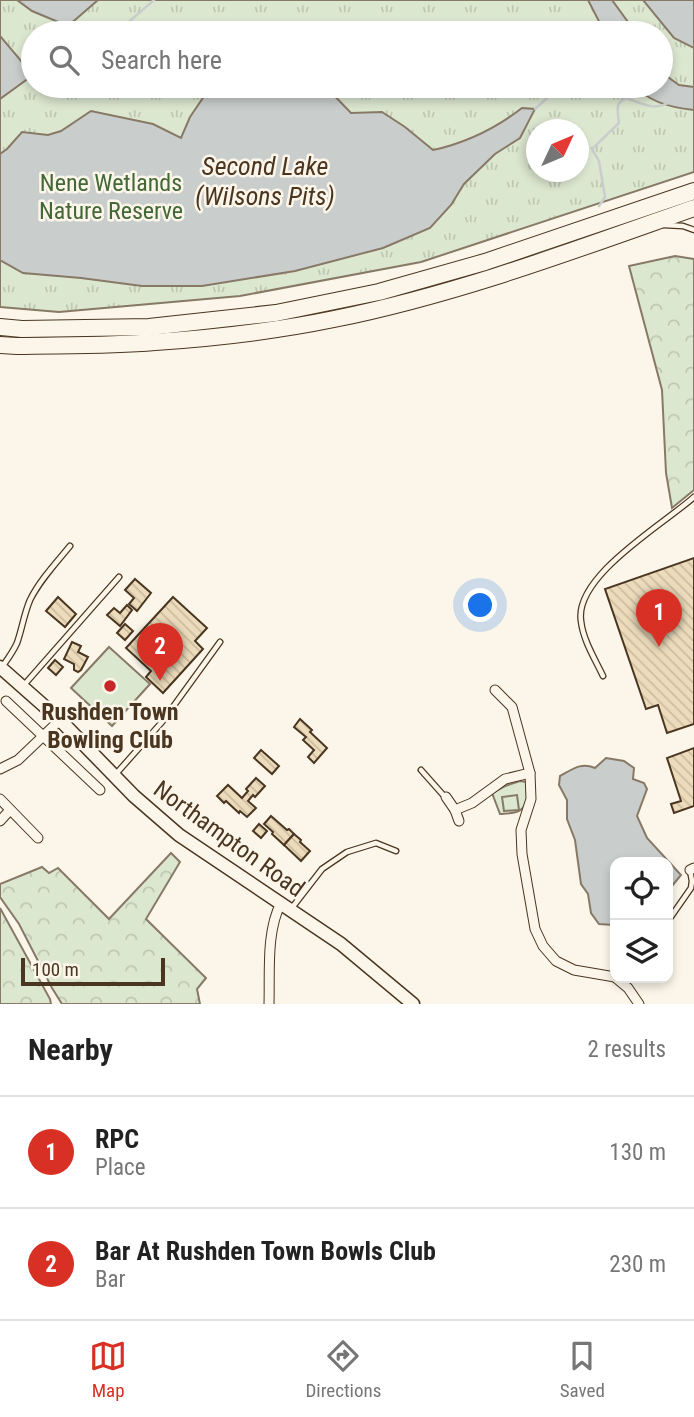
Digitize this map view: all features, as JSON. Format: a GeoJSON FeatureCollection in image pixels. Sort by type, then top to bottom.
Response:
{"type":"FeatureCollection","features":[{"type":"Feature","properties":{"kind":"highway"},"geometry":{"type":"LineString","coordinates":[[0,327],[149,327],[276,313],[379,292],[485,262],[694,191]]}},
{"type":"Feature","properties":{"kind":"highway"},"geometry":{"type":"LineString","coordinates":[[0,345],[154,342],[332,320],[460,288],[552,259],[694,208]]}},
{"type":"Feature","properties":{"kind":"main road","name":"Northampton Road"},"geometry":{"type":"LineString","coordinates":[[1,667],[60,720],[134,796],[179,835],[341,944],[413,1004]]}},
{"type":"Feature","properties":{"kind":"street"},"geometry":{"type":"LineString","coordinates":[[495,690],[512,707],[530,773],[531,799],[522,830],[522,854],[535,929],[543,946],[556,961],[575,970],[610,976]]}},
{"type":"Feature","properties":{"kind":"street"},"geometry":{"type":"LineString","coordinates":[[6,701],[100,790]]}},
{"type":"Feature","properties":{"kind":"street"},"geometry":{"type":"LineString","coordinates":[[0,769],[18,760],[60,720]]}},
{"type":"Feature","properties":{"kind":"street"},"geometry":{"type":"LineString","coordinates":[[455,810],[472,803],[505,779],[530,773]]}},
{"type":"Feature","properties":{"kind":"street"},"geometry":{"type":"LineString","coordinates":[[446,797],[455,810],[458,821]]}},
{"type":"Feature","properties":{"kind":"street"},"geometry":{"type":"LineString","coordinates":[[0,799],[38,838]]}},
{"type":"Feature","properties":{"kind":"street"},"geometry":{"type":"LineString","coordinates":[[0,821],[10,810]]}},
{"type":"Feature","properties":{"kind":"street"},"geometry":{"type":"LineString","coordinates":[[269,1004],[274,918],[285,906]]}},
{"type":"Feature","properties":{"kind":"street"},"geometry":{"type":"LineString","coordinates":[[623,983],[639,1004]]}},
{"type":"Feature","properties":{"kind":"lane"},"geometry":{"type":"LineString","coordinates":[[643,226],[683,226],[694,230]]}},
{"type":"Feature","properties":{"kind":"lane"},"geometry":{"type":"LineString","coordinates":[[603,676],[585,638],[580,618],[584,598],[596,578],[617,558],[694,497]]}},
{"type":"Feature","properties":{"kind":"lane"},"geometry":{"type":"LineString","coordinates":[[1,667],[18,641],[32,597],[70,546]]}},
{"type":"Feature","properties":{"kind":"lane"},"geometry":{"type":"LineString","coordinates":[[23,686],[119,578]]}},
{"type":"Feature","properties":{"kind":"lane"},"geometry":{"type":"LineString","coordinates":[[114,776],[162,722],[220,642]]}},
{"type":"Feature","properties":{"kind":"lane"},"geometry":{"type":"LineString","coordinates":[[421,770],[446,797]]}},
{"type":"Feature","properties":{"kind":"lane"},"geometry":{"type":"LineString","coordinates":[[285,906],[321,869],[347,852],[376,843],[396,851]]}},
{"type":"Feature","properties":{"kind":"lane"},"geometry":{"type":"LineString","coordinates":[[669,920],[691,888],[692,869]]}},
{"type":"Feature","properties":{"kind":"green space","name":"Nene Wetlands Nature Reserve"},"geometry":{"type":"Polygon","coordinates":[[[0,0],[694,0],[694,172],[421,262],[240,296],[59,312],[0,307],[0,0]]]}},
{"type":"Feature","properties":{"kind":"green space"},"geometry":{"type":"Polygon","coordinates":[[[675,256],[694,259],[694,490],[672,508],[666,473],[662,390],[629,266],[675,256]]]}},
{"type":"Feature","properties":{"kind":"green space","name":"Rushden Town Bowling Club"},"geometry":{"type":"Polygon","coordinates":[[[109,647],[150,684],[112,726],[71,688],[109,647]]]}},
{"type":"Feature","properties":{"kind":"green space"},"geometry":{"type":"Polygon","coordinates":[[[520,781],[527,782],[526,804],[517,812],[500,814],[492,793],[520,781]]]}},
{"type":"Feature","properties":{"kind":"green space"},"geometry":{"type":"Polygon","coordinates":[[[517,795],[519,810],[504,811],[502,797],[517,795]]]}},
{"type":"Feature","properties":{"kind":"green space"},"geometry":{"type":"Polygon","coordinates":[[[171,853],[180,862],[146,919],[206,978],[197,989],[200,1004],[62,1004],[19,924],[0,897],[0,884],[42,867],[49,873],[58,868],[109,919],[171,853]]]}},
{"type":"Feature","properties":{"kind":"green space"},"geometry":{"type":"Polygon","coordinates":[[[0,908],[50,999],[51,1004],[0,1004],[0,908]]]}},
{"type":"Feature","properties":{"kind":"water"},"geometry":{"type":"Polygon","coordinates":[[[17,0],[98,0],[74,21],[56,21],[32,11],[17,0]]]}},
{"type":"Feature","properties":{"kind":"water"},"geometry":{"type":"Polygon","coordinates":[[[588,0],[612,0],[627,21],[599,21],[588,0]]]}},
{"type":"Feature","properties":{"kind":"water"},"geometry":{"type":"Polygon","coordinates":[[[643,0],[694,0],[694,48],[673,37],[673,21],[660,21],[643,0]]]}},
{"type":"Feature","properties":{"kind":"water"},"geometry":{"type":"Polygon","coordinates":[[[0,36],[21,61],[21,84],[0,99],[0,36]]]}},
{"type":"Feature","properties":{"kind":"water"},"geometry":{"type":"Polygon","coordinates":[[[673,81],[679,85],[694,87],[694,110],[650,98],[673,98],[673,81]]]}},
{"type":"Feature","properties":{"kind":"water","name":"Second Lake (Wilsons Pits)"},"geometry":{"type":"Polygon","coordinates":[[[203,98],[337,98],[351,113],[382,112],[433,150],[480,134],[522,108],[535,109],[530,119],[526,119],[526,126],[520,138],[495,154],[464,184],[451,205],[430,228],[383,248],[295,271],[202,286],[142,286],[23,273],[0,260],[0,154],[22,132],[48,135],[61,131],[91,111],[153,124],[181,138],[190,117],[203,98]]]}},
{"type":"Feature","properties":{"kind":"water"},"geometry":{"type":"Polygon","coordinates":[[[606,758],[624,761],[634,768],[633,779],[644,783],[647,789],[637,816],[647,838],[664,857],[610,857],[610,925],[599,924],[591,913],[588,894],[581,884],[575,840],[567,819],[567,800],[559,785],[560,776],[573,769],[581,766],[595,768],[606,758]]]}},
{"type":"Feature","properties":{"kind":"water"},"geometry":{"type":"Polygon","coordinates":[[[673,866],[681,875],[673,885],[673,866]]]}},
{"type":"Feature","properties":{"kind":"building"},"geometry":{"type":"Polygon","coordinates":[[[694,558],[694,724],[667,733],[658,705],[646,709],[605,589],[694,558]]]}},
{"type":"Feature","properties":{"kind":"building"},"geometry":{"type":"Polygon","coordinates":[[[135,579],[151,593],[137,611],[129,604],[134,598],[125,590],[135,579]]]}},
{"type":"Feature","properties":{"kind":"building"},"geometry":{"type":"Polygon","coordinates":[[[58,597],[76,614],[65,627],[46,611],[58,597]]]}},
{"type":"Feature","properties":{"kind":"building"},"geometry":{"type":"Polygon","coordinates":[[[173,597],[207,628],[195,641],[203,649],[163,693],[146,677],[151,671],[126,648],[173,597]]]}},
{"type":"Feature","properties":{"kind":"building"},"geometry":{"type":"Polygon","coordinates":[[[127,605],[132,610],[120,626],[107,615],[114,608],[120,613],[127,605]]]}},
{"type":"Feature","properties":{"kind":"building"},"geometry":{"type":"Polygon","coordinates":[[[125,624],[133,631],[125,640],[117,633],[125,624]]]}},
{"type":"Feature","properties":{"kind":"building"},"geometry":{"type":"Polygon","coordinates":[[[72,642],[81,646],[78,652],[88,657],[78,672],[74,670],[74,664],[64,659],[72,642]]]}},
{"type":"Feature","properties":{"kind":"building"},"geometry":{"type":"Polygon","coordinates":[[[55,660],[63,667],[56,675],[48,668],[55,660]]]}},
{"type":"Feature","properties":{"kind":"building"},"geometry":{"type":"Polygon","coordinates":[[[300,719],[327,748],[314,763],[308,757],[314,750],[303,740],[306,737],[294,727],[300,719]]]}},
{"type":"Feature","properties":{"kind":"building"},"geometry":{"type":"Polygon","coordinates":[[[694,748],[694,806],[674,813],[671,804],[681,801],[667,758],[694,748]]]}},
{"type":"Feature","properties":{"kind":"building"},"geometry":{"type":"Polygon","coordinates":[[[261,750],[279,766],[272,774],[254,758],[261,750]]]}},
{"type":"Feature","properties":{"kind":"building"},"geometry":{"type":"Polygon","coordinates":[[[256,778],[265,786],[248,801],[256,808],[247,817],[217,796],[228,785],[242,798],[256,778]]]}},
{"type":"Feature","properties":{"kind":"building"},"geometry":{"type":"Polygon","coordinates":[[[271,816],[294,834],[284,845],[264,824],[271,816]]]}},
{"type":"Feature","properties":{"kind":"building"},"geometry":{"type":"Polygon","coordinates":[[[259,824],[267,831],[261,838],[253,831],[259,824]]]}},
{"type":"Feature","properties":{"kind":"building"},"geometry":{"type":"Polygon","coordinates":[[[294,834],[310,851],[301,861],[284,845],[294,834]]]}},
{"type":"Feature","properties":{"kind":"waterway"},"geometry":{"type":"LineString","coordinates":[[130,21],[154,0]]}},
{"type":"Feature","properties":{"kind":"waterway"},"geometry":{"type":"LineString","coordinates":[[535,109],[547,98]]}},
{"type":"Feature","properties":{"kind":"waterway"},"geometry":{"type":"LineString","coordinates":[[599,206],[605,197],[599,161],[593,148],[619,123],[620,102],[626,98],[652,106],[668,103]]}},
{"type":"Feature","properties":{"kind":"place","name":"RPC"},"geometry":{"type":"Point","coordinates":[659,647]}},
{"type":"Feature","properties":{"kind":"place","name":"Bar At Rushden Town Bowls Club"},"geometry":{"type":"Point","coordinates":[160,681]}},
{"type":"Feature","properties":{"kind":"place","name":"Rushden Town Bowling Club"},"geometry":{"type":"Point","coordinates":[110,686]}}]}
